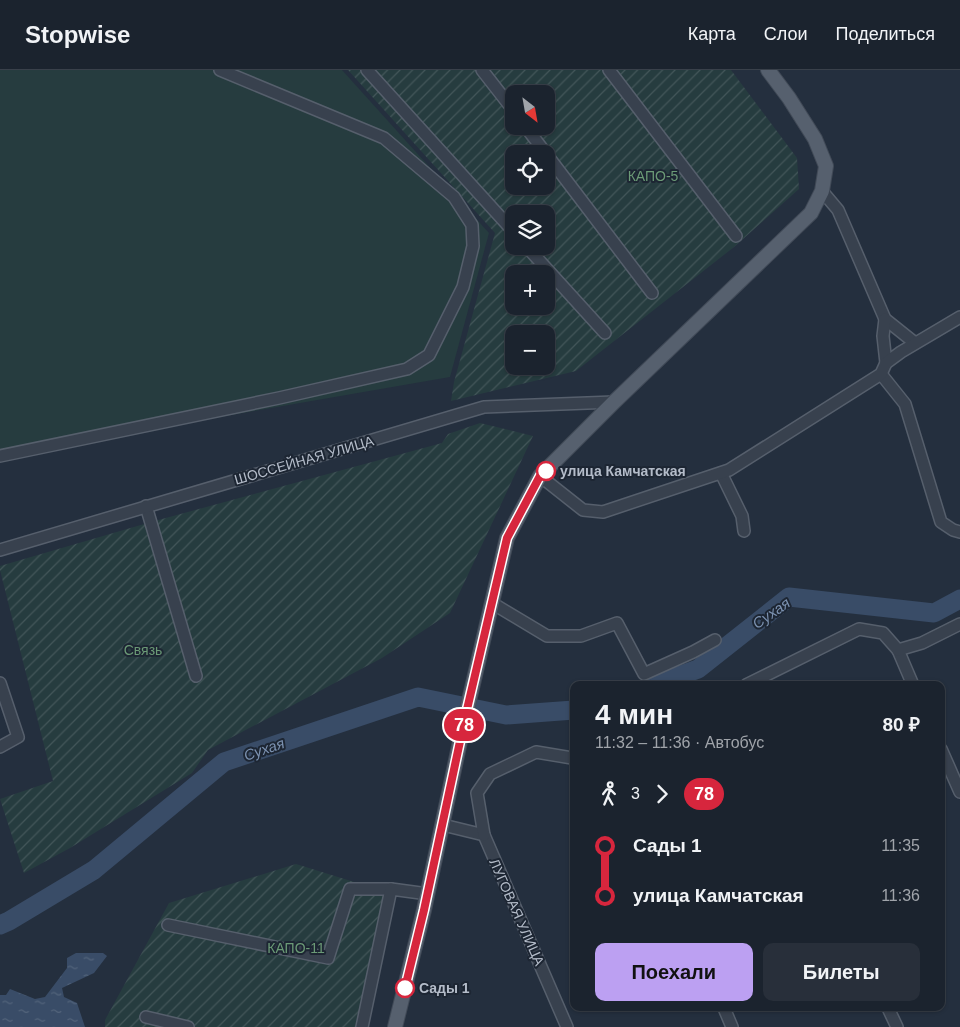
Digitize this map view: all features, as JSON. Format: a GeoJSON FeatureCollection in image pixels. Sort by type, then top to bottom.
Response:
{"type":"FeatureCollection","features":[{"type":"Feature","properties":{"kind":"main road"},"geometry":{"type":"LineString","coordinates":[[395,1027],[428,894],[465,718],[507,538],[540,476],[614,402],[811,213],[822,191],[826,166],[815,139],[789,98],[768,70]]}},
{"type":"Feature","properties":{"kind":"street"},"geometry":{"type":"LineString","coordinates":[[0,456],[280,398],[407,369],[429,356],[463,288],[473,246],[472,225],[454,197],[384,138],[220,70]]}},
{"type":"Feature","properties":{"kind":"street"},"geometry":{"type":"LineString","coordinates":[[367,70],[505,222]]}},
{"type":"Feature","properties":{"kind":"street"},"geometry":{"type":"LineString","coordinates":[[482,70],[505,99]]}},
{"type":"Feature","properties":{"kind":"street"},"geometry":{"type":"LineString","coordinates":[[609,70],[736,236]]}},
{"type":"Feature","properties":{"kind":"street"},"geometry":{"type":"LineString","coordinates":[[532,135],[652,293]]}},
{"type":"Feature","properties":{"kind":"street"},"geometry":{"type":"LineString","coordinates":[[822,191],[838,210],[885,318],[915,343]]}},
{"type":"Feature","properties":{"kind":"street"},"geometry":{"type":"LineString","coordinates":[[534,255],[605,333]]}},
{"type":"Feature","properties":{"kind":"street"},"geometry":{"type":"LineString","coordinates":[[885,318],[883,336],[886,363]]}},
{"type":"Feature","properties":{"kind":"street"},"geometry":{"type":"LineString","coordinates":[[540,476],[583,510],[603,512],[729,470],[881,374],[886,363],[900,352],[960,318]]}},
{"type":"Feature","properties":{"kind":"street"},"geometry":{"type":"LineString","coordinates":[[881,374],[905,404],[940,522],[960,532]]}},
{"type":"Feature","properties":{"kind":"street","name":"ШОССЕЙНАЯ УЛИЦА"},"geometry":{"type":"LineString","coordinates":[[0,550],[484,407],[614,402]]}},
{"type":"Feature","properties":{"kind":"street"},"geometry":{"type":"LineString","coordinates":[[721,473],[742,516],[744,530]]}},
{"type":"Feature","properties":{"kind":"street"},"geometry":{"type":"LineString","coordinates":[[146,506],[196,676]]}},
{"type":"Feature","properties":{"kind":"street"},"geometry":{"type":"LineString","coordinates":[[492,603],[547,636],[581,636],[617,623],[644,674],[715,640]]}},
{"type":"Feature","properties":{"kind":"street"},"geometry":{"type":"LineString","coordinates":[[898,650],[922,642],[960,624]]}},
{"type":"Feature","properties":{"kind":"street"},"geometry":{"type":"LineString","coordinates":[[756,681],[859,629],[883,633],[898,650],[911,681]]}},
{"type":"Feature","properties":{"kind":"street"},"geometry":{"type":"LineString","coordinates":[[0,683],[18,737],[0,747]]}},
{"type":"Feature","properties":{"kind":"street","name":"ЛУГОВАЯ УЛИЦА"},"geometry":{"type":"LineString","coordinates":[[567,1027],[484,835],[477,793],[490,774],[536,752],[570,758]]}},
{"type":"Feature","properties":{"kind":"street"},"geometry":{"type":"LineString","coordinates":[[945,758],[960,792]]}},
{"type":"Feature","properties":{"kind":"street"},"geometry":{"type":"LineString","coordinates":[[443,825],[484,835]]}},
{"type":"Feature","properties":{"kind":"street"},"geometry":{"type":"LineString","coordinates":[[168,924],[328,958],[350,890],[392,890],[428,894]]}},
{"type":"Feature","properties":{"kind":"street"},"geometry":{"type":"LineString","coordinates":[[362,1027],[392,890]]}},
{"type":"Feature","properties":{"kind":"street"},"geometry":{"type":"LineString","coordinates":[[725,1011],[732,1027]]}},
{"type":"Feature","properties":{"kind":"street"},"geometry":{"type":"LineString","coordinates":[[889,1011],[897,1027]]}},
{"type":"Feature","properties":{"kind":"street"},"geometry":{"type":"LineString","coordinates":[[146,1017],[188,1027]]}},
{"type":"Feature","properties":{"kind":"green space"},"geometry":{"type":"Polygon","coordinates":[[[0,70],[342,70],[489,233],[450,377],[0,455],[0,70]]]}},
{"type":"Feature","properties":{"kind":"green space","name":"КАПО-5"},"geometry":{"type":"Polygon","coordinates":[[[348,70],[731,70],[797,158],[799,189],[734,247],[576,371],[451,401],[454,382],[495,233],[348,70]]]}},
{"type":"Feature","properties":{"kind":"green space","name":"Связь"},"geometry":{"type":"Polygon","coordinates":[[[480,423],[533,436],[450,613],[382,658],[208,750],[192,773],[70,848],[24,873],[0,799],[53,781],[0,566],[151,522],[442,443],[448,434],[480,423]]]}},
{"type":"Feature","properties":{"kind":"green space","name":"КАПО-11"},"geometry":{"type":"Polygon","coordinates":[[[296,864],[393,894],[360,1027],[105,1027],[105,1020],[169,903],[296,864]]]}},
{"type":"Feature","properties":{"kind":"water"},"geometry":{"type":"Polygon","coordinates":[[[76,953],[103,953],[107,956],[94,973],[62,988],[64,997],[77,1003],[85,1027],[0,1027],[0,995],[6,995],[10,989],[35,999],[45,997],[67,968],[67,958],[76,953]]]}},
{"type":"Feature","properties":{"kind":"waterway","name":"Сухая"},"geometry":{"type":"LineString","coordinates":[[665,681],[698,669],[789,597],[934,613],[960,599]]}},
{"type":"Feature","properties":{"kind":"waterway","name":"Сухая"},"geometry":{"type":"LineString","coordinates":[[0,925],[94,870],[224,762],[418,697],[506,715],[570,710]]}},
{"type":"Feature","properties":{"kind":"bus line","name":"78"},"geometry":{"type":"LineString","coordinates":[[405,988],[507,538],[540,476],[546,471]]}},
{"type":"Feature","properties":{"kind":"place","name":"улица Камчатская"},"geometry":{"type":"Point","coordinates":[546,471]}},
{"type":"Feature","properties":{"kind":"place","name":"Сады 1"},"geometry":{"type":"Point","coordinates":[405,988]}}]}
